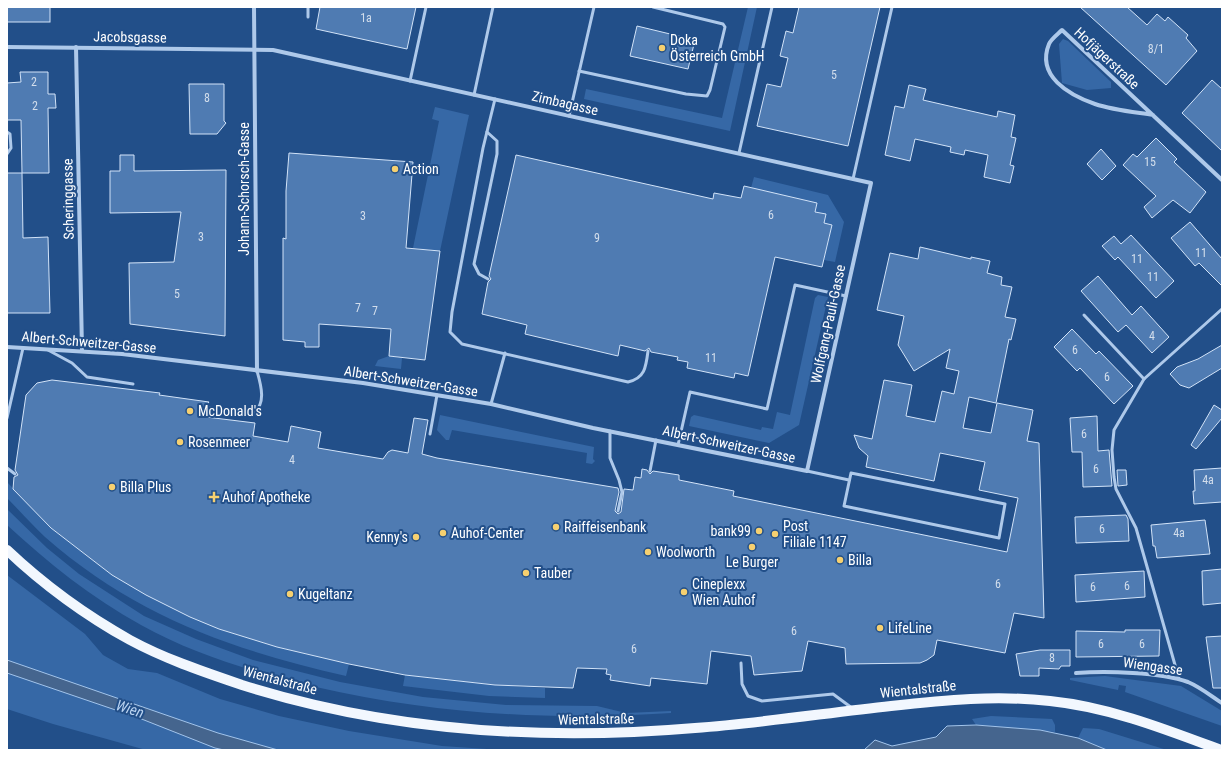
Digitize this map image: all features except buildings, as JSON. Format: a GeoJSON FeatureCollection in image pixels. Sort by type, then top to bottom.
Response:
{"type":"FeatureCollection","features":[{"type":"Feature","properties":{"kind":"main road","name":"Wientalstraße"},"geometry":{"type":"LineString","coordinates":[[7,550],[49,586],[86,614],[154,652],[192,668],[266,692],[363,715],[458,729],[518,733],[597,734],[704,728],[954,699],[994,698],[1050,701],[1078,705],[1128,717],[1221,750]]}},
{"type":"Feature","properties":{"kind":"street","name":"Johann-Schorsch-Gasse"},"geometry":{"type":"LineString","coordinates":[[254,7],[257,371]]}},
{"type":"Feature","properties":{"kind":"street","name":"Hofjägerstraße"},"geometry":{"type":"LineString","coordinates":[[1152,115],[1096,104],[1070,92],[1053,81],[1046,64],[1050,43],[1062,30],[1222,180]]}},
{"type":"Feature","properties":{"kind":"street","name":"Jacobsgasse"},"geometry":{"type":"LineString","coordinates":[[7,47],[254,49]]}},
{"type":"Feature","properties":{"kind":"street","name":"Scheringgasse"},"geometry":{"type":"LineString","coordinates":[[76,47],[82,350]]}},
{"type":"Feature","properties":{"kind":"street","name":"Zimbagasse"},"geometry":{"type":"LineString","coordinates":[[254,49],[273,50],[870,182]]}},
{"type":"Feature","properties":{"kind":"street","name":"Wolfgang-Pauli-Gasse"},"geometry":{"type":"LineString","coordinates":[[807,471],[870,182]]}},
{"type":"Feature","properties":{"kind":"street","name":"Albert-Schweitzer-Gasse"},"geometry":{"type":"LineString","coordinates":[[7,347],[82,350],[364,383],[491,404],[610,431],[807,471]]}},
{"type":"Feature","properties":{"kind":"street","name":"Wiengasse"},"geometry":{"type":"LineString","coordinates":[[1076,673],[1104,671],[1179,680],[1193,684],[1222,703]]}},
{"type":"Feature","properties":{"kind":"lane"},"geometry":{"type":"LineString","coordinates":[[308,7],[308,17]]}},
{"type":"Feature","properties":{"kind":"lane"},"geometry":{"type":"LineString","coordinates":[[410,81],[426,7]]}},
{"type":"Feature","properties":{"kind":"lane"},"geometry":{"type":"LineString","coordinates":[[474,95],[493,7]]}},
{"type":"Feature","properties":{"kind":"lane"},"geometry":{"type":"LineString","coordinates":[[569,116],[594,7]]}},
{"type":"Feature","properties":{"kind":"lane"},"geometry":{"type":"LineString","coordinates":[[579,72],[686,94],[708,96],[725,27],[723,24],[654,7]]}},
{"type":"Feature","properties":{"kind":"lane"},"geometry":{"type":"LineString","coordinates":[[739,153],[772,7]]}},
{"type":"Feature","properties":{"kind":"lane"},"geometry":{"type":"LineString","coordinates":[[853,179],[892,7]]}},
{"type":"Feature","properties":{"kind":"lane"},"geometry":{"type":"LineString","coordinates":[[495,99],[487,132],[452,312],[450,332],[462,344],[628,382],[637,380],[642,375],[647,362],[648,351]]}},
{"type":"Feature","properties":{"kind":"lane"},"geometry":{"type":"LineString","coordinates":[[7,132],[10,134],[11,148],[7,154]]}},
{"type":"Feature","properties":{"kind":"lane"},"geometry":{"type":"LineString","coordinates":[[487,132],[497,141],[497,154],[474,264],[479,274],[488,279]]}},
{"type":"Feature","properties":{"kind":"lane"},"geometry":{"type":"LineString","coordinates":[[678,445],[690,392],[767,410],[795,285],[846,296]]}},
{"type":"Feature","properties":{"kind":"lane"},"geometry":{"type":"LineString","coordinates":[[1179,680],[1136,528],[1116,489],[1112,450],[1114,430],[1144,379],[1222,309]]}},
{"type":"Feature","properties":{"kind":"lane"},"geometry":{"type":"LineString","coordinates":[[1084,315],[1144,379]]}},
{"type":"Feature","properties":{"kind":"lane"},"geometry":{"type":"LineString","coordinates":[[7,418],[23,347]]}},
{"type":"Feature","properties":{"kind":"lane"},"geometry":{"type":"LineString","coordinates":[[43,348],[67,359],[87,377],[133,384]]}},
{"type":"Feature","properties":{"kind":"lane"},"geometry":{"type":"LineString","coordinates":[[491,404],[505,353]]}},
{"type":"Feature","properties":{"kind":"lane"},"geometry":{"type":"LineString","coordinates":[[208,408],[252,414],[258,411],[261,402],[261,385],[257,371]]}},
{"type":"Feature","properties":{"kind":"lane"},"geometry":{"type":"LineString","coordinates":[[430,434],[438,395]]}},
{"type":"Feature","properties":{"kind":"lane"},"geometry":{"type":"LineString","coordinates":[[610,431],[610,458],[622,492],[618,511]]}},
{"type":"Feature","properties":{"kind":"lane"},"geometry":{"type":"LineString","coordinates":[[650,471],[656,440]]}},
{"type":"Feature","properties":{"kind":"lane"},"geometry":{"type":"LineString","coordinates":[[7,468],[15,474]]}},
{"type":"Feature","properties":{"kind":"lane"},"geometry":{"type":"LineString","coordinates":[[807,471],[850,480]]}},
{"type":"Feature","properties":{"kind":"lane"},"geometry":{"type":"LineString","coordinates":[[851,473],[1005,504],[998,538],[844,506],[850,480],[851,473]]}},
{"type":"Feature","properties":{"kind":"lane"},"geometry":{"type":"LineString","coordinates":[[741,662],[742,684],[748,696],[762,701],[833,694],[855,710]]}},
{"type":"Feature","properties":{"kind":"shaded area"},"geometry":{"type":"Polygon","coordinates":[[[748,7],[757,7],[730,131],[584,99],[586,89],[722,118],[748,7]]]}},
{"type":"Feature","properties":{"kind":"shaded area"},"geometry":{"type":"Polygon","coordinates":[[[1063,39],[1068,41],[1111,82],[1111,88],[1087,90],[1062,83],[1059,44],[1063,39]]]}},
{"type":"Feature","properties":{"kind":"shaded area"},"geometry":{"type":"Polygon","coordinates":[[[435,107],[469,115],[440,251],[413,248],[439,121],[432,119],[435,107]]]}},
{"type":"Feature","properties":{"kind":"shaded area"},"geometry":{"type":"Polygon","coordinates":[[[754,177],[828,195],[844,222],[835,262],[824,260],[832,225],[824,223],[826,214],[815,212],[817,203],[751,188],[754,177]]]}},
{"type":"Feature","properties":{"kind":"shaded area"},"geometry":{"type":"Polygon","coordinates":[[[818,295],[828,297],[799,425],[769,443],[689,426],[691,417],[694,415],[761,430],[762,427],[773,429],[777,412],[790,415],[815,298],[818,295]]]}},
{"type":"Feature","properties":{"kind":"shaded area"},"geometry":{"type":"Polygon","coordinates":[[[389,356],[402,358],[401,369],[375,366],[378,360],[389,356]]]}},
{"type":"Feature","properties":{"kind":"shaded area"},"geometry":{"type":"Polygon","coordinates":[[[440,415],[594,447],[593,459],[595,461],[592,464],[586,463],[587,453],[452,430],[449,440],[446,440],[437,430],[440,415]]]}},
{"type":"Feature","properties":{"kind":"shaded area"},"geometry":{"type":"Polygon","coordinates":[[[7,482],[51,528],[112,575],[219,629],[277,647],[349,664],[346,676],[304,666],[224,641],[186,626],[150,609],[79,565],[45,537],[7,498],[7,482]]]}},
{"type":"Feature","properties":{"kind":"shaded area"},"geometry":{"type":"Polygon","coordinates":[[[7,509],[47,548],[79,574],[144,616],[196,639],[253,660],[340,682],[423,697],[506,705],[597,706],[626,713],[671,711],[671,713],[581,716],[492,713],[448,709],[404,704],[360,696],[293,682],[248,669],[204,654],[162,636],[123,615],[88,592],[38,553],[7,525],[7,509]]]}},
{"type":"Feature","properties":{"kind":"shaded area"},"geometry":{"type":"Polygon","coordinates":[[[7,575],[85,634],[103,655],[128,669],[157,673],[220,699],[279,716],[349,731],[442,746],[502,750],[146,750],[53,724],[7,709],[7,575]]]}},
{"type":"Feature","properties":{"kind":"shaded area"},"geometry":{"type":"Polygon","coordinates":[[[405,675],[495,685],[545,688],[545,698],[489,696],[403,686],[405,675]]]}},
{"type":"Feature","properties":{"kind":"shaded area"},"geometry":{"type":"Polygon","coordinates":[[[1105,676],[1181,686],[1222,711],[1222,726],[1125,692],[1126,686],[1119,685],[1118,690],[1070,680],[1070,678],[1105,676]]]}},
{"type":"Feature","properties":{"kind":"shaded area"},"geometry":{"type":"Polygon","coordinates":[[[991,716],[1052,719],[1055,725],[1055,732],[976,725],[972,719],[991,716]]]}},
{"type":"Feature","properties":{"kind":"shaded area"},"geometry":{"type":"Polygon","coordinates":[[[1083,728],[1099,729],[1167,750],[1107,750],[1078,738],[1083,728]]]}},
{"type":"Feature","properties":{"kind":"water","name":"Wien"},"geometry":{"type":"Polygon","coordinates":[[[7,660],[218,733],[278,750],[224,750],[215,748],[139,718],[7,673],[7,660]]]}},
{"type":"Feature","properties":{"kind":"water"},"geometry":{"type":"Polygon","coordinates":[[[976,725],[1040,730],[1078,738],[1107,750],[864,750],[875,740],[892,746],[936,737],[947,726],[976,725]]]}},
{"type":"Feature","properties":{"kind":"place","name":"Doka Österreich GmbH"},"geometry":{"type":"Point","coordinates":[662,48]}},
{"type":"Feature","properties":{"kind":"place","name":"Action"},"geometry":{"type":"Point","coordinates":[395,169]}},
{"type":"Feature","properties":{"kind":"place","name":"McDonald's"},"geometry":{"type":"Point","coordinates":[190,411]}},
{"type":"Feature","properties":{"kind":"place","name":"Rosenmeer"},"geometry":{"type":"Point","coordinates":[180,442]}},
{"type":"Feature","properties":{"kind":"place","name":"Billa Plus"},"geometry":{"type":"Point","coordinates":[112,487]}},
{"type":"Feature","properties":{"kind":"place","name":"Auhof Apotheke"},"geometry":{"type":"Point","coordinates":[214,497]}},
{"type":"Feature","properties":{"kind":"place","name":"Raiffeisenbank"},"geometry":{"type":"Point","coordinates":[556,527]}},
{"type":"Feature","properties":{"kind":"place","name":"bank99"},"geometry":{"type":"Point","coordinates":[759,531]}},
{"type":"Feature","properties":{"kind":"place","name":"Auhof-Center"},"geometry":{"type":"Point","coordinates":[443,533]}},
{"type":"Feature","properties":{"kind":"place","name":"Post Filiale 1147"},"geometry":{"type":"Point","coordinates":[775,534]}},
{"type":"Feature","properties":{"kind":"place","name":"Kenny's"},"geometry":{"type":"Point","coordinates":[416,537]}},
{"type":"Feature","properties":{"kind":"place","name":"Le Burger"},"geometry":{"type":"Point","coordinates":[752,547]}},
{"type":"Feature","properties":{"kind":"place","name":"Woolworth"},"geometry":{"type":"Point","coordinates":[648,552]}},
{"type":"Feature","properties":{"kind":"place","name":"Billa"},"geometry":{"type":"Point","coordinates":[840,560]}},
{"type":"Feature","properties":{"kind":"place","name":"Tauber"},"geometry":{"type":"Point","coordinates":[526,573]}},
{"type":"Feature","properties":{"kind":"place","name":"Cineplexx Wien Auhof"},"geometry":{"type":"Point","coordinates":[684,592]}},
{"type":"Feature","properties":{"kind":"place","name":"Kugeltanz"},"geometry":{"type":"Point","coordinates":[290,594]}},
{"type":"Feature","properties":{"kind":"place","name":"LifeLine"},"geometry":{"type":"Point","coordinates":[880,628]}}]}
